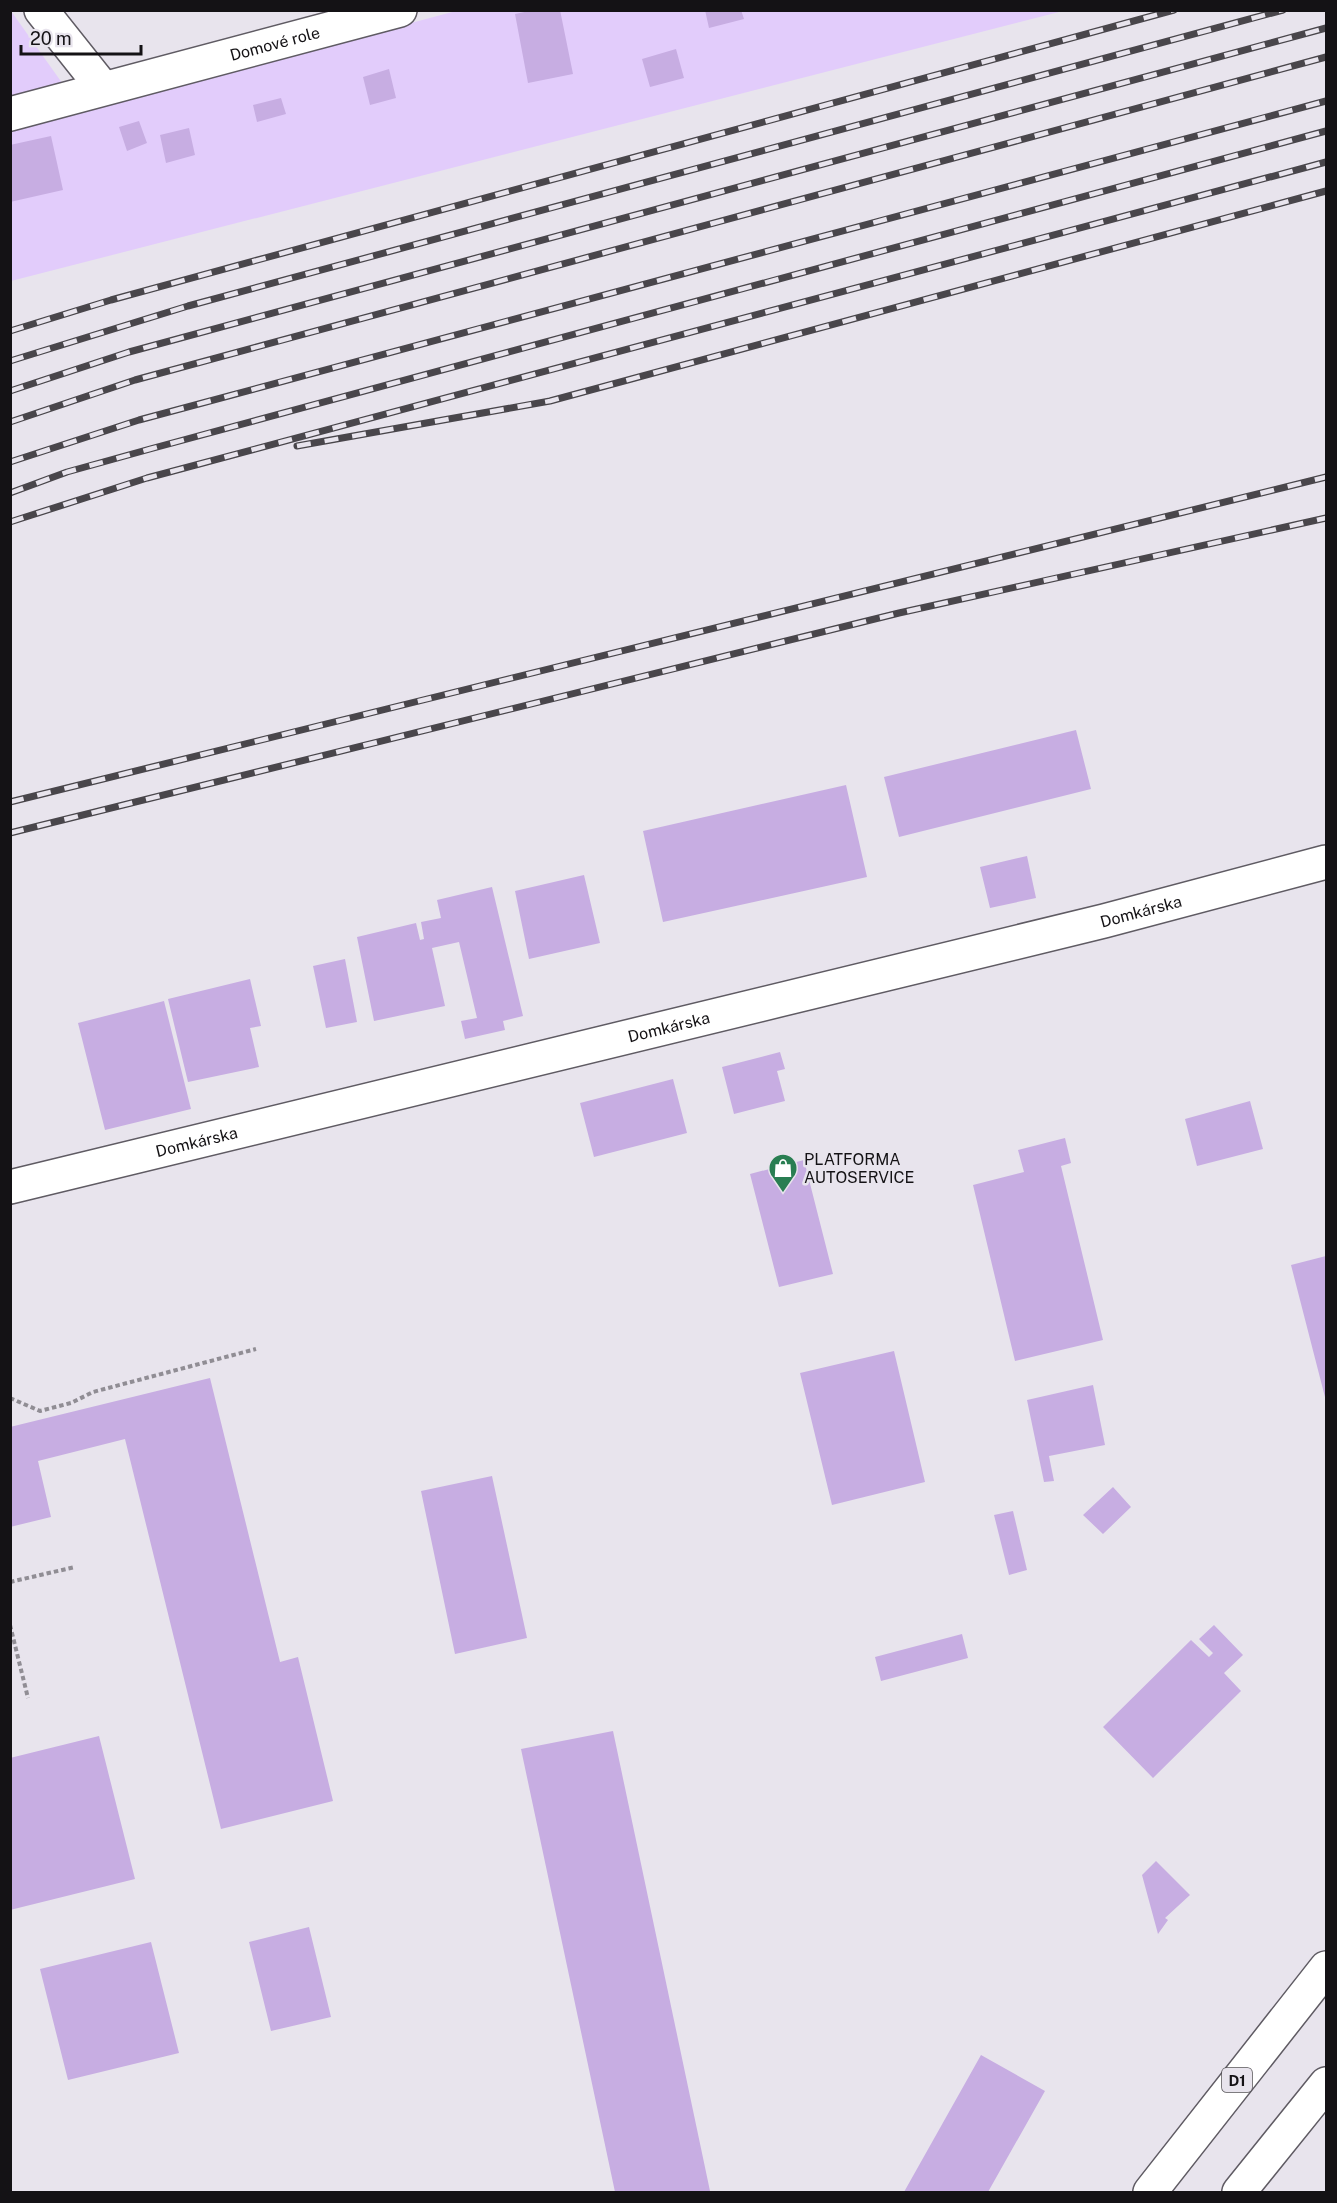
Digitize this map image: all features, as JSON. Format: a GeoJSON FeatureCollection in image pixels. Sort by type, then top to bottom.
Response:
{"type":"FeatureCollection","features":[{"type":"Feature","properties":{"kind":"main road"},"geometry":{"type":"LineString","coordinates":[[41,10],[103,88]]}},
{"type":"Feature","properties":{"kind":"main road","name":"Domové role"},"geometry":{"type":"LineString","coordinates":[[10,114],[400,10]]}},
{"type":"Feature","properties":{"kind":"main road","name":"Domkárska"},"geometry":{"type":"LineString","coordinates":[[10,1187],[1104,921],[1326,862]]}},
{"type":"Feature","properties":{"kind":"main road","name":"D1"},"geometry":{"type":"LineString","coordinates":[[1150,2193],[1326,1968]]}},
{"type":"Feature","properties":{"kind":"main road"},"geometry":{"type":"LineString","coordinates":[[1239,2193],[1326,2084]]}},
{"type":"Feature","properties":{"kind":"path"},"geometry":{"type":"LineString","coordinates":[[10,1398],[40,1411],[71,1403],[93,1392],[256,1349]]}},
{"type":"Feature","properties":{"kind":"path"},"geometry":{"type":"LineString","coordinates":[[10,1582],[75,1567]]}},
{"type":"Feature","properties":{"kind":"path"},"geometry":{"type":"LineString","coordinates":[[10,1625],[28,1698]]}},
{"type":"Feature","properties":{"kind":"shaded area"},"geometry":{"type":"Polygon","coordinates":[[[11,11],[82,111],[456,11],[1063,11],[11,281],[11,11]]]}},
{"type":"Feature","properties":{"kind":"building"},"geometry":{"type":"Polygon","coordinates":[[[534,10],[560,10],[573,74],[528,83],[515,14],[534,10]]]}},
{"type":"Feature","properties":{"kind":"building"},"geometry":{"type":"Polygon","coordinates":[[[705,10],[741,10],[744,19],[709,28],[705,10]]]}},
{"type":"Feature","properties":{"kind":"building"},"geometry":{"type":"Polygon","coordinates":[[[676,49],[684,78],[650,87],[642,59],[676,49]]]}},
{"type":"Feature","properties":{"kind":"building"},"geometry":{"type":"Polygon","coordinates":[[[389,69],[396,98],[370,105],[363,77],[389,69]]]}},
{"type":"Feature","properties":{"kind":"building"},"geometry":{"type":"Polygon","coordinates":[[[281,98],[286,114],[257,122],[253,105],[281,98]]]}},
{"type":"Feature","properties":{"kind":"building"},"geometry":{"type":"Polygon","coordinates":[[[139,121],[147,143],[127,151],[119,127],[139,121]]]}},
{"type":"Feature","properties":{"kind":"building"},"geometry":{"type":"Polygon","coordinates":[[[189,128],[195,155],[166,163],[160,135],[189,128]]]}},
{"type":"Feature","properties":{"kind":"building"},"geometry":{"type":"Polygon","coordinates":[[[51,136],[63,190],[10,202],[10,145],[51,136]]]}},
{"type":"Feature","properties":{"kind":"building"},"geometry":{"type":"Polygon","coordinates":[[[1076,730],[1091,789],[899,837],[884,777],[1076,730]]]}},
{"type":"Feature","properties":{"kind":"building"},"geometry":{"type":"Polygon","coordinates":[[[846,785],[867,877],[663,922],[643,831],[846,785]]]}},
{"type":"Feature","properties":{"kind":"building"},"geometry":{"type":"Polygon","coordinates":[[[1027,856],[1036,898],[990,908],[980,867],[1027,856]]]}},
{"type":"Feature","properties":{"kind":"building"},"geometry":{"type":"Polygon","coordinates":[[[584,875],[600,943],[529,959],[515,891],[584,875]]]}},
{"type":"Feature","properties":{"kind":"building"},"geometry":{"type":"Polygon","coordinates":[[[492,887],[523,1016],[503,1021],[505,1030],[465,1039],[461,1021],[477,1018],[459,942],[432,948],[445,1006],[374,1021],[357,937],[416,923],[420,940],[424,939],[421,922],[441,918],[437,900],[492,887]]]}},
{"type":"Feature","properties":{"kind":"building"},"geometry":{"type":"Polygon","coordinates":[[[345,959],[357,1022],[326,1028],[313,966],[345,959]]]}},
{"type":"Feature","properties":{"kind":"building"},"geometry":{"type":"Polygon","coordinates":[[[250,979],[261,1026],[250,1028],[259,1067],[188,1082],[168,999],[250,979]]]}},
{"type":"Feature","properties":{"kind":"building"},"geometry":{"type":"Polygon","coordinates":[[[164,1001],[191,1109],[105,1130],[78,1023],[164,1001]]]}},
{"type":"Feature","properties":{"kind":"building"},"geometry":{"type":"Polygon","coordinates":[[[780,1052],[785,1069],[777,1071],[785,1101],[734,1114],[722,1067],[780,1052]]]}},
{"type":"Feature","properties":{"kind":"building"},"geometry":{"type":"Polygon","coordinates":[[[673,1079],[687,1133],[594,1157],[580,1103],[673,1079]]]}},
{"type":"Feature","properties":{"kind":"building"},"geometry":{"type":"Polygon","coordinates":[[[1250,1101],[1263,1149],[1197,1166],[1185,1119],[1250,1101]]]}},
{"type":"Feature","properties":{"kind":"building"},"geometry":{"type":"Polygon","coordinates":[[[1065,1138],[1071,1163],[1061,1166],[1103,1340],[1015,1361],[973,1185],[1024,1172],[1018,1150],[1065,1138]]]}},
{"type":"Feature","properties":{"kind":"building"},"geometry":{"type":"Polygon","coordinates":[[[804,1160],[833,1274],[779,1287],[750,1174],[804,1160]]]}},
{"type":"Feature","properties":{"kind":"building"},"geometry":{"type":"Polygon","coordinates":[[[1326,1256],[1326,1401],[1291,1265],[1326,1256]]]}},
{"type":"Feature","properties":{"kind":"building"},"geometry":{"type":"Polygon","coordinates":[[[894,1351],[925,1482],[832,1505],[800,1373],[894,1351]]]}},
{"type":"Feature","properties":{"kind":"building"},"geometry":{"type":"Polygon","coordinates":[[[210,1378],[280,1662],[298,1657],[333,1801],[221,1829],[125,1439],[38,1461],[51,1517],[10,1527],[10,1427],[210,1378]]]}},
{"type":"Feature","properties":{"kind":"building"},"geometry":{"type":"Polygon","coordinates":[[[1093,1385],[1105,1445],[1049,1456],[1054,1481],[1044,1482],[1027,1400],[1093,1385]]]}},
{"type":"Feature","properties":{"kind":"building"},"geometry":{"type":"Polygon","coordinates":[[[492,1476],[527,1638],[455,1654],[421,1491],[492,1476]]]}},
{"type":"Feature","properties":{"kind":"building"},"geometry":{"type":"Polygon","coordinates":[[[1113,1487],[1131,1507],[1103,1534],[1083,1515],[1113,1487]]]}},
{"type":"Feature","properties":{"kind":"building"},"geometry":{"type":"Polygon","coordinates":[[[1013,1511],[1027,1570],[1009,1575],[994,1515],[1013,1511]]]}},
{"type":"Feature","properties":{"kind":"building"},"geometry":{"type":"Polygon","coordinates":[[[1214,1625],[1243,1655],[1224,1673],[1241,1691],[1153,1778],[1103,1727],[1191,1640],[1209,1657],[1213,1653],[1199,1639],[1214,1625]]]}},
{"type":"Feature","properties":{"kind":"building"},"geometry":{"type":"Polygon","coordinates":[[[962,1634],[968,1658],[881,1681],[875,1657],[962,1634]]]}},
{"type":"Feature","properties":{"kind":"building"},"geometry":{"type":"Polygon","coordinates":[[[613,1731],[710,2191],[615,2192],[521,1749],[613,1731]]]}},
{"type":"Feature","properties":{"kind":"building"},"geometry":{"type":"Polygon","coordinates":[[[99,1736],[135,1879],[10,1910],[10,1758],[99,1736]]]}},
{"type":"Feature","properties":{"kind":"building"},"geometry":{"type":"Polygon","coordinates":[[[1156,1861],[1190,1895],[1165,1918],[1168,1920],[1158,1934],[1142,1875],[1156,1861]]]}},
{"type":"Feature","properties":{"kind":"building"},"geometry":{"type":"Polygon","coordinates":[[[309,1927],[331,2017],[271,2031],[249,1942],[309,1927]]]}},
{"type":"Feature","properties":{"kind":"building"},"geometry":{"type":"Polygon","coordinates":[[[151,1942],[179,2053],[68,2080],[40,1969],[151,1942]]]}},
{"type":"Feature","properties":{"kind":"building"},"geometry":{"type":"Polygon","coordinates":[[[981,2055],[1045,2091],[988,2192],[904,2192],[981,2055]]]}},
{"type":"Feature","properties":{"kind":"railway"},"geometry":{"type":"LineString","coordinates":[[10,331],[111,300],[1174,10]]}},
{"type":"Feature","properties":{"kind":"railway"},"geometry":{"type":"LineString","coordinates":[[10,361],[188,306],[1283,10]]}},
{"type":"Feature","properties":{"kind":"railway"},"geometry":{"type":"LineString","coordinates":[[10,391],[129,352],[1326,28]]}},
{"type":"Feature","properties":{"kind":"railway"},"geometry":{"type":"LineString","coordinates":[[10,422],[135,380],[1326,57]]}},
{"type":"Feature","properties":{"kind":"railway"},"geometry":{"type":"LineString","coordinates":[[10,462],[139,420],[1326,101]]}},
{"type":"Feature","properties":{"kind":"railway"},"geometry":{"type":"LineString","coordinates":[[10,493],[67,472],[150,449],[1326,131]]}},
{"type":"Feature","properties":{"kind":"railway"},"geometry":{"type":"LineString","coordinates":[[10,522],[147,478],[1326,162]]}},
{"type":"Feature","properties":{"kind":"railway"},"geometry":{"type":"LineString","coordinates":[[297,446],[550,401],[1326,191]]}},
{"type":"Feature","properties":{"kind":"railway"},"geometry":{"type":"LineString","coordinates":[[10,802],[1326,477]]}},
{"type":"Feature","properties":{"kind":"railway"},"geometry":{"type":"LineString","coordinates":[[10,833],[899,613],[1326,518]]}},
{"type":"Feature","properties":{"kind":"place","name":"PLATFORMA AUTOSERVICE"},"geometry":{"type":"Point","coordinates":[783,1194]}}]}
